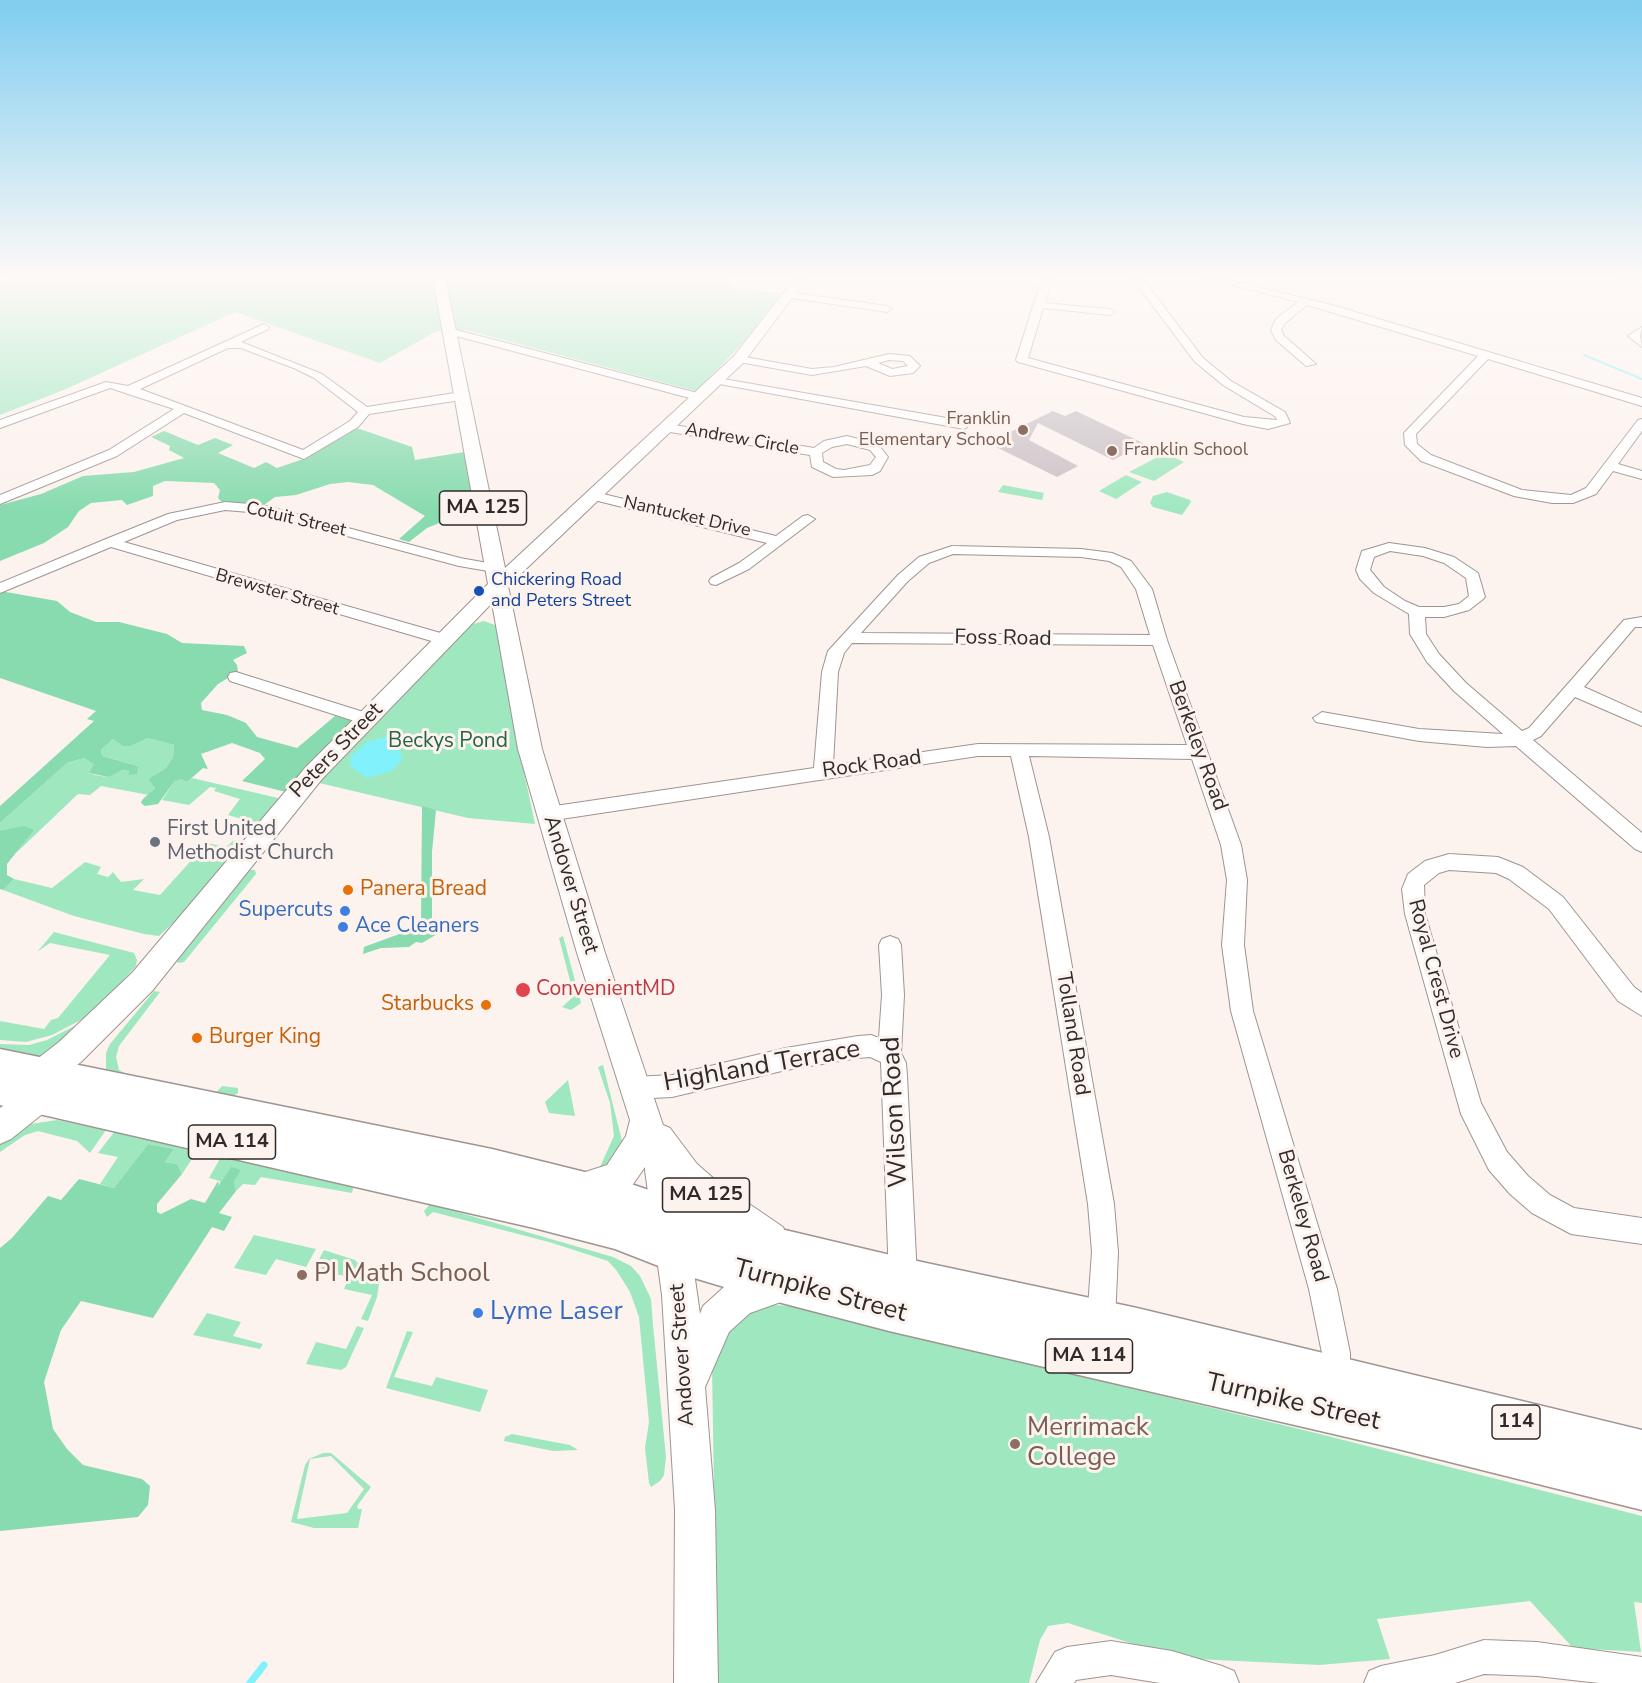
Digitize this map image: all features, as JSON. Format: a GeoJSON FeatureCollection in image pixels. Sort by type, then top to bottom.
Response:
{"type":"FeatureCollection","features":[{"type":"Feature","properties":{"kind":"highway","name":"Turnpike Street"},"geometry":{"type":"LineString","coordinates":[[0,1065],[28,1090],[615,1230],[672,1235],[786,1266],[889,1311],[1394,1426],[1642,1487]]}},
{"type":"Feature","properties":{"kind":"highway","name":"Turnpike Street"},"geometry":{"type":"LineString","coordinates":[[28,1090],[436,1154],[625,1201],[672,1235]]}},
{"type":"Feature","properties":{"kind":"highway","name":"Turnpike Street"},"geometry":{"type":"LineString","coordinates":[[786,1266],[903,1278],[1101,1321],[1642,1452]]}},
{"type":"Feature","properties":{"kind":"main road","name":"MA 125"},"geometry":{"type":"LineString","coordinates":[[454,357],[496,576]]}},
{"type":"Feature","properties":{"kind":"main road"},"geometry":{"type":"LineString","coordinates":[[496,576],[544,543],[718,381],[741,357]]}},
{"type":"Feature","properties":{"kind":"main road"},"geometry":{"type":"LineString","coordinates":[[490,544],[517,549],[544,543]]}},
{"type":"Feature","properties":{"kind":"main road","name":"Andover Street"},"geometry":{"type":"LineString","coordinates":[[496,576],[521,714],[548,814],[662,1170],[680,1295],[694,1510],[696,1683]]}},
{"type":"Feature","properties":{"kind":"main road","name":"Peters Street"},"geometry":{"type":"LineString","coordinates":[[0,1128],[28,1090],[121,1021],[142,982],[298,789],[453,632],[496,576]]}},
{"type":"Feature","properties":{"kind":"main road"},"geometry":{"type":"LineString","coordinates":[[453,632],[484,618],[505,621]]}},
{"type":"Feature","properties":{"kind":"main road","name":"MA 125"},"geometry":{"type":"LineString","coordinates":[[640,1103],[685,1176],[786,1266]]}},
{"type":"Feature","properties":{"kind":"main road"},"geometry":{"type":"LineString","coordinates":[[580,1189],[617,1178],[627,1167],[641,1140],[640,1103]]}},
{"type":"Feature","properties":{"kind":"main road"},"geometry":{"type":"LineString","coordinates":[[686,1386],[716,1319],[737,1300],[757,1290],[786,1266]]}},
{"type":"Feature","properties":{"kind":"street"},"geometry":{"type":"LineString","coordinates":[[131,389],[203,357]]}},
{"type":"Feature","properties":{"kind":"street"},"geometry":{"type":"LineString","coordinates":[[272,357],[318,376],[349,402],[365,411],[461,396]]}},
{"type":"Feature","properties":{"kind":"street"},"geometry":{"type":"LineString","coordinates":[[547,357],[701,397]]}},
{"type":"Feature","properties":{"kind":"street"},"geometry":{"type":"LineString","coordinates":[[1023,357],[1022,360],[1243,420],[1268,425],[1284,423],[1281,415],[1227,383],[1196,357]]}},
{"type":"Feature","properties":{"kind":"street"},"geometry":{"type":"LineString","coordinates":[[1301,357],[1310,364]]}},
{"type":"Feature","properties":{"kind":"street"},"geometry":{"type":"LineString","coordinates":[[1483,357],[1452,386],[1410,433],[1409,438],[1414,449],[1436,463],[1519,493],[1552,499],[1573,499],[1587,494],[1611,466],[1642,423]]}},
{"type":"Feature","properties":{"kind":"street"},"geometry":{"type":"LineString","coordinates":[[1494,357],[1642,402]]}},
{"type":"Feature","properties":{"kind":"street"},"geometry":{"type":"LineString","coordinates":[[739,359],[812,372],[834,370],[868,362]]}},
{"type":"Feature","properties":{"kind":"street"},"geometry":{"type":"LineString","coordinates":[[718,381],[964,425]]}},
{"type":"Feature","properties":{"kind":"street"},"geometry":{"type":"LineString","coordinates":[[0,424],[110,384],[131,389],[183,408],[304,455],[354,424],[365,411]]}},
{"type":"Feature","properties":{"kind":"street"},"geometry":{"type":"LineString","coordinates":[[0,500],[113,453],[183,408]]}},
{"type":"Feature","properties":{"kind":"street","name":"Andrew Circle"},"geometry":{"type":"LineString","coordinates":[[668,428],[816,452],[828,444],[847,440],[874,447],[882,457],[880,462],[867,472],[844,474],[833,473],[817,464],[816,452]]}},
{"type":"Feature","properties":{"kind":"street"},"geometry":{"type":"LineString","coordinates":[[1611,466],[1642,475]]}},
{"type":"Feature","properties":{"kind":"street","name":"Nantucket Drive"},"geometry":{"type":"LineString","coordinates":[[595,496],[778,541]]}},
{"type":"Feature","properties":{"kind":"street","name":"Cotuit Street"},"geometry":{"type":"LineString","coordinates":[[0,588],[193,511],[225,506],[250,507],[459,562],[496,576]]}},
{"type":"Feature","properties":{"kind":"street"},"geometry":{"type":"LineString","coordinates":[[716,581],[744,566],[808,519]]}},
{"type":"Feature","properties":{"kind":"street","name":"Brewster Street"},"geometry":{"type":"LineString","coordinates":[[111,542],[132,551],[453,632]]}},
{"type":"Feature","properties":{"kind":"street"},"geometry":{"type":"LineString","coordinates":[[1389,547],[1419,550],[1449,560],[1473,576],[1477,597],[1471,602],[1444,612],[1417,612],[1391,599],[1367,579],[1363,570],[1367,554],[1389,547]]}},
{"type":"Feature","properties":{"kind":"street","name":"Berkeley Road"},"geometry":{"type":"LineString","coordinates":[[823,772],[830,672],[836,651],[924,560],[943,551],[1100,554],[1120,561],[1140,582],[1226,825],[1237,880],[1233,945],[1242,1011],[1320,1278],[1336,1353],[1336,1378]]}},
{"type":"Feature","properties":{"kind":"street"},"geometry":{"type":"LineString","coordinates":[[1417,612],[1418,634],[1433,658],[1460,687],[1642,844]]}},
{"type":"Feature","properties":{"kind":"street"},"geometry":{"type":"LineString","coordinates":[[1322,718],[1419,735],[1487,741],[1521,739],[1534,732],[1630,623],[1642,622]]}},
{"type":"Feature","properties":{"kind":"street","name":"Foss Road"},"geometry":{"type":"LineString","coordinates":[[847,638],[1159,640]]}},
{"type":"Feature","properties":{"kind":"street"},"geometry":{"type":"LineString","coordinates":[[236,677],[367,719]]}},
{"type":"Feature","properties":{"kind":"street"},"geometry":{"type":"LineString","coordinates":[[1573,689],[1642,720]]}},
{"type":"Feature","properties":{"kind":"street","name":"Tolland Road"},"geometry":{"type":"LineString","coordinates":[[1018,749],[1042,859],[1101,1204],[1105,1252],[1101,1321]]}},
{"type":"Feature","properties":{"kind":"street","name":"Rock Road"},"geometry":{"type":"LineString","coordinates":[[548,814],[978,750],[1169,750],[1199,753]]}},
{"type":"Feature","properties":{"kind":"street","name":"Royal Crest Drive"},"geometry":{"type":"LineString","coordinates":[[1642,1006],[1626,994],[1556,903],[1516,873],[1498,865],[1449,862],[1432,867],[1415,880],[1412,889],[1414,914],[1470,1106],[1498,1161],[1541,1204],[1571,1221],[1642,1232]]}},
{"type":"Feature","properties":{"kind":"street","name":"Wilson Road"},"geometry":{"type":"LineString","coordinates":[[890,945],[893,995],[889,1054],[894,1063],[895,1076],[903,1278]]}},
{"type":"Feature","properties":{"kind":"street","name":"Highland Terrace"},"geometry":{"type":"LineString","coordinates":[[640,1103],[672,1086],[786,1059],[871,1046],[889,1054]]}},
{"type":"Feature","properties":{"kind":"street"},"geometry":{"type":"LineString","coordinates":[[1381,1683],[1435,1672],[1484,1657],[1537,1659],[1599,1666],[1642,1674]]}},
{"type":"Feature","properties":{"kind":"street"},"geometry":{"type":"LineString","coordinates":[[1053,1683],[1067,1664],[1111,1658],[1172,1668],[1222,1683]]}},
{"type":"Feature","properties":{"kind":"green space"},"geometry":{"type":"Polygon","coordinates":[[[0,357],[137,357],[66,389],[0,415],[0,357]]]}},
{"type":"Feature","properties":{"kind":"green space"},"geometry":{"type":"Polygon","coordinates":[[[362,357],[392,357],[380,363],[362,357]]]}},
{"type":"Feature","properties":{"kind":"green space"},"geometry":{"type":"Polygon","coordinates":[[[566,357],[730,357],[696,391],[566,357]]]}},
{"type":"Feature","properties":{"kind":"green space"},"geometry":{"type":"Polygon","coordinates":[[[354,427],[412,447],[415,460],[464,452],[474,509],[427,528],[409,542],[399,539],[425,516],[373,485],[348,482],[330,484],[296,495],[275,497],[264,505],[223,503],[218,498],[220,490],[214,483],[165,481],[153,486],[153,496],[127,505],[122,500],[91,503],[79,511],[68,527],[44,543],[0,561],[0,505],[41,494],[83,476],[134,472],[184,458],[169,450],[170,446],[151,437],[164,431],[198,445],[215,438],[233,445],[218,453],[254,468],[266,462],[277,468],[306,458],[354,427]]]}},
{"type":"Feature","properties":{"kind":"green space"},"geometry":{"type":"Polygon","coordinates":[[[1165,453],[1184,462],[1154,481],[1129,472],[1165,453]]]}},
{"type":"Feature","properties":{"kind":"green space"},"geometry":{"type":"Polygon","coordinates":[[[1126,475],[1142,482],[1116,499],[1099,491],[1126,475]]]}},
{"type":"Feature","properties":{"kind":"green space"},"geometry":{"type":"Polygon","coordinates":[[[1003,485],[1044,493],[1042,500],[998,492],[1003,485]]]}},
{"type":"Feature","properties":{"kind":"green space"},"geometry":{"type":"Polygon","coordinates":[[[1167,492],[1190,500],[1191,502],[1182,515],[1153,507],[1150,503],[1153,496],[1167,492]]]}},
{"type":"Feature","properties":{"kind":"green space"},"geometry":{"type":"Polygon","coordinates":[[[0,591],[57,601],[70,612],[96,622],[119,622],[167,634],[182,643],[244,646],[247,653],[233,660],[238,672],[218,684],[201,703],[202,710],[227,715],[246,723],[257,737],[297,748],[335,716],[354,721],[286,792],[242,781],[265,759],[260,753],[232,743],[201,754],[208,769],[203,768],[187,782],[181,779],[174,782],[158,804],[145,806],[141,803],[142,800],[155,788],[148,779],[166,768],[173,757],[174,745],[148,738],[131,746],[123,746],[113,739],[101,750],[102,756],[138,766],[137,774],[128,775],[129,771],[123,770],[108,777],[89,773],[94,764],[84,758],[67,763],[0,823],[0,806],[94,721],[87,719],[96,711],[0,678],[0,591]]]}},
{"type":"Feature","properties":{"kind":"green space","name":"Beckys Pond"},"geometry":{"type":"Polygon","coordinates":[[[484,621],[495,625],[498,629],[509,701],[535,824],[468,818],[315,782],[470,625],[484,621]]]}},
{"type":"Feature","properties":{"kind":"green space"},"geometry":{"type":"Polygon","coordinates":[[[148,738],[174,745],[173,757],[166,768],[148,779],[155,787],[149,795],[101,786],[90,795],[78,794],[16,853],[33,830],[0,831],[0,823],[67,763],[84,758],[95,764],[89,773],[107,777],[123,770],[129,771],[128,775],[138,766],[102,756],[101,750],[113,739],[124,746],[131,746],[148,738]]]}},
{"type":"Feature","properties":{"kind":"green space"},"geometry":{"type":"Polygon","coordinates":[[[192,778],[279,800],[261,821],[248,827],[245,826],[248,821],[228,815],[240,799],[214,791],[216,788],[210,787],[189,805],[162,800],[174,782],[181,779],[187,782],[192,778]]]}},
{"type":"Feature","properties":{"kind":"green space"},"geometry":{"type":"Polygon","coordinates":[[[422,806],[436,810],[432,852],[432,927],[439,928],[439,933],[422,943],[416,942],[409,947],[381,948],[363,954],[364,947],[421,926],[422,806]]]}},
{"type":"Feature","properties":{"kind":"green space"},"geometry":{"type":"Polygon","coordinates":[[[24,826],[34,830],[7,864],[7,875],[14,879],[3,890],[0,889],[0,831],[24,826]]]}},
{"type":"Feature","properties":{"kind":"green space"},"geometry":{"type":"Polygon","coordinates":[[[234,840],[240,840],[242,845],[177,923],[173,923],[159,936],[74,916],[3,890],[14,879],[52,888],[85,862],[101,867],[97,874],[108,877],[113,872],[121,882],[144,879],[133,890],[160,895],[207,843],[226,847],[234,840]]]}},
{"type":"Feature","properties":{"kind":"green space"},"geometry":{"type":"Polygon","coordinates":[[[248,870],[255,870],[256,874],[184,962],[178,963],[177,960],[223,897],[248,870]]]}},
{"type":"Feature","properties":{"kind":"green space"},"geometry":{"type":"Polygon","coordinates":[[[54,932],[134,953],[137,960],[136,966],[94,1013],[52,1035],[26,1042],[0,1040],[0,1021],[44,1029],[51,1020],[58,1018],[110,955],[50,943],[37,952],[54,932]]]}},
{"type":"Feature","properties":{"kind":"green space"},"geometry":{"type":"Polygon","coordinates":[[[563,936],[581,1003],[571,1010],[562,1007],[574,996],[559,938],[563,936]]]}},
{"type":"Feature","properties":{"kind":"green space"},"geometry":{"type":"Polygon","coordinates":[[[154,991],[160,992],[119,1046],[116,1057],[119,1070],[135,1079],[214,1095],[222,1086],[238,1088],[238,1093],[226,1100],[219,1100],[118,1080],[106,1071],[106,1053],[110,1044],[154,991]]]}},
{"type":"Feature","properties":{"kind":"green space"},"geometry":{"type":"Polygon","coordinates":[[[96,1015],[43,1058],[0,1056],[0,1044],[29,1045],[47,1040],[96,1015]]]}},
{"type":"Feature","properties":{"kind":"green space"},"geometry":{"type":"Polygon","coordinates":[[[603,1065],[622,1141],[609,1167],[599,1169],[614,1136],[610,1103],[598,1067],[603,1065]]]}},
{"type":"Feature","properties":{"kind":"green space"},"geometry":{"type":"Polygon","coordinates":[[[568,1080],[575,1116],[549,1113],[545,1102],[568,1080]]]}},
{"type":"Feature","properties":{"kind":"green space"},"geometry":{"type":"Polygon","coordinates":[[[57,1120],[106,1130],[90,1153],[77,1141],[38,1131],[25,1135],[0,1152],[0,1140],[31,1124],[57,1120]]]}},
{"type":"Feature","properties":{"kind":"green space"},"geometry":{"type":"Polygon","coordinates":[[[115,1131],[192,1149],[196,1153],[182,1174],[177,1164],[165,1162],[174,1149],[148,1144],[114,1188],[100,1184],[118,1157],[98,1153],[115,1131]]]}},
{"type":"Feature","properties":{"kind":"green space"},"geometry":{"type":"Polygon","coordinates":[[[148,1144],[174,1149],[165,1162],[177,1164],[182,1174],[157,1204],[157,1212],[161,1214],[191,1199],[205,1203],[218,1181],[219,1186],[231,1167],[241,1170],[234,1181],[236,1191],[219,1213],[232,1217],[224,1231],[212,1227],[153,1318],[81,1301],[61,1330],[44,1382],[53,1429],[67,1449],[83,1465],[142,1479],[150,1486],[148,1505],[138,1517],[0,1531],[0,1248],[12,1238],[48,1196],[61,1200],[79,1179],[114,1188],[148,1144]]]}},
{"type":"Feature","properties":{"kind":"green space"},"geometry":{"type":"Polygon","coordinates":[[[222,1155],[352,1185],[352,1193],[261,1177],[255,1185],[243,1184],[236,1191],[234,1181],[219,1186],[220,1181],[209,1178],[222,1155]]]}},
{"type":"Feature","properties":{"kind":"green space"},"geometry":{"type":"Polygon","coordinates":[[[430,1204],[613,1257],[631,1266],[640,1276],[651,1299],[666,1457],[664,1475],[660,1481],[651,1487],[649,1483],[645,1448],[649,1422],[639,1317],[630,1292],[617,1271],[608,1261],[549,1242],[433,1212],[427,1217],[424,1211],[430,1204]]]}},
{"type":"Feature","properties":{"kind":"green space"},"geometry":{"type":"Polygon","coordinates":[[[254,1235],[316,1249],[306,1267],[276,1259],[266,1275],[234,1268],[254,1235]]]}},
{"type":"Feature","properties":{"kind":"green space"},"geometry":{"type":"Polygon","coordinates":[[[324,1250],[355,1260],[363,1269],[380,1278],[377,1297],[368,1321],[361,1319],[372,1295],[344,1289],[349,1277],[314,1269],[324,1250]]]}},
{"type":"Feature","properties":{"kind":"green space","name":"Merrimack College"},"geometry":{"type":"Polygon","coordinates":[[[790,1306],[1320,1434],[1642,1516],[1642,1603],[1634,1602],[1641,1652],[1573,1648],[1530,1601],[1377,1619],[1390,1659],[1319,1665],[1177,1658],[1068,1623],[1048,1626],[1040,1640],[1029,1683],[717,1683],[712,1365],[715,1346],[737,1320],[760,1307],[790,1306]]]}},
{"type":"Feature","properties":{"kind":"green space"},"geometry":{"type":"Polygon","coordinates":[[[207,1313],[241,1322],[233,1336],[263,1344],[260,1349],[193,1335],[207,1313]]]}},
{"type":"Feature","properties":{"kind":"green space"},"geometry":{"type":"Polygon","coordinates":[[[357,1326],[364,1328],[346,1367],[341,1370],[306,1364],[316,1342],[346,1349],[357,1326]]]}},
{"type":"Feature","properties":{"kind":"green space"},"geometry":{"type":"Polygon","coordinates":[[[407,1331],[413,1332],[394,1377],[432,1386],[436,1377],[488,1390],[480,1412],[386,1388],[407,1331]]]}},
{"type":"Feature","properties":{"kind":"green space"},"geometry":{"type":"Polygon","coordinates":[[[512,1434],[570,1445],[578,1450],[553,1451],[504,1441],[505,1437],[512,1434]]]}},
{"type":"Feature","properties":{"kind":"green space"},"geometry":{"type":"Polygon","coordinates":[[[323,1453],[331,1453],[371,1487],[357,1506],[358,1509],[362,1509],[358,1528],[314,1528],[291,1522],[305,1465],[309,1459],[323,1453]],[[331,1456],[310,1459],[297,1519],[347,1513],[364,1489],[331,1456]]]}},
{"type":"Feature","properties":{"kind":"water"},"geometry":{"type":"Polygon","coordinates":[[[388,736],[394,739],[403,758],[392,771],[367,778],[350,766],[351,756],[367,742],[388,736]]]}},
{"type":"Feature","properties":{"kind":"building","name":"Franklin School"},"geometry":{"type":"Polygon","coordinates":[[[1053,411],[1065,416],[1076,411],[1145,444],[1113,460],[1038,423],[1029,440],[1078,466],[1057,477],[996,447],[1008,441],[1000,437],[1053,411]]]}},
{"type":"Feature","properties":{"kind":"waterway"},"geometry":{"type":"LineString","coordinates":[[1588,357],[1642,379]]}},
{"type":"Feature","properties":{"kind":"waterway"},"geometry":{"type":"LineString","coordinates":[[250,1683],[264,1665]]}},
{"type":"Feature","properties":{"kind":"place","name":"Franklin Elementary School"},"geometry":{"type":"Point","coordinates":[1023,430]}},
{"type":"Feature","properties":{"kind":"place","name":"Franklin School"},"geometry":{"type":"Point","coordinates":[1112,451]}},
{"type":"Feature","properties":{"kind":"place","name":"Chickering Road and Peters Street"},"geometry":{"type":"Point","coordinates":[479,591]}},
{"type":"Feature","properties":{"kind":"place","name":"First United Methodist Church"},"geometry":{"type":"Point","coordinates":[155,842]}},
{"type":"Feature","properties":{"kind":"place","name":"Panera Bread"},"geometry":{"type":"Point","coordinates":[348,890]}},
{"type":"Feature","properties":{"kind":"place","name":"Supercuts"},"geometry":{"type":"Point","coordinates":[345,911]}},
{"type":"Feature","properties":{"kind":"place","name":"Ace Cleaners"},"geometry":{"type":"Point","coordinates":[343,927]}},
{"type":"Feature","properties":{"kind":"place","name":"ConvenientMD"},"geometry":{"type":"Point","coordinates":[523,990]}},
{"type":"Feature","properties":{"kind":"place","name":"Starbucks"},"geometry":{"type":"Point","coordinates":[486,1005]}},
{"type":"Feature","properties":{"kind":"place","name":"Burger King"},"geometry":{"type":"Point","coordinates":[197,1038]}},
{"type":"Feature","properties":{"kind":"place","name":"PI Math School"},"geometry":{"type":"Point","coordinates":[302,1275]}},
{"type":"Feature","properties":{"kind":"place","name":"Lyme Laser"},"geometry":{"type":"Point","coordinates":[478,1313]}},
{"type":"Feature","properties":{"kind":"place","name":"Merrimack College"},"geometry":{"type":"Point","coordinates":[1015,1444]}}]}
